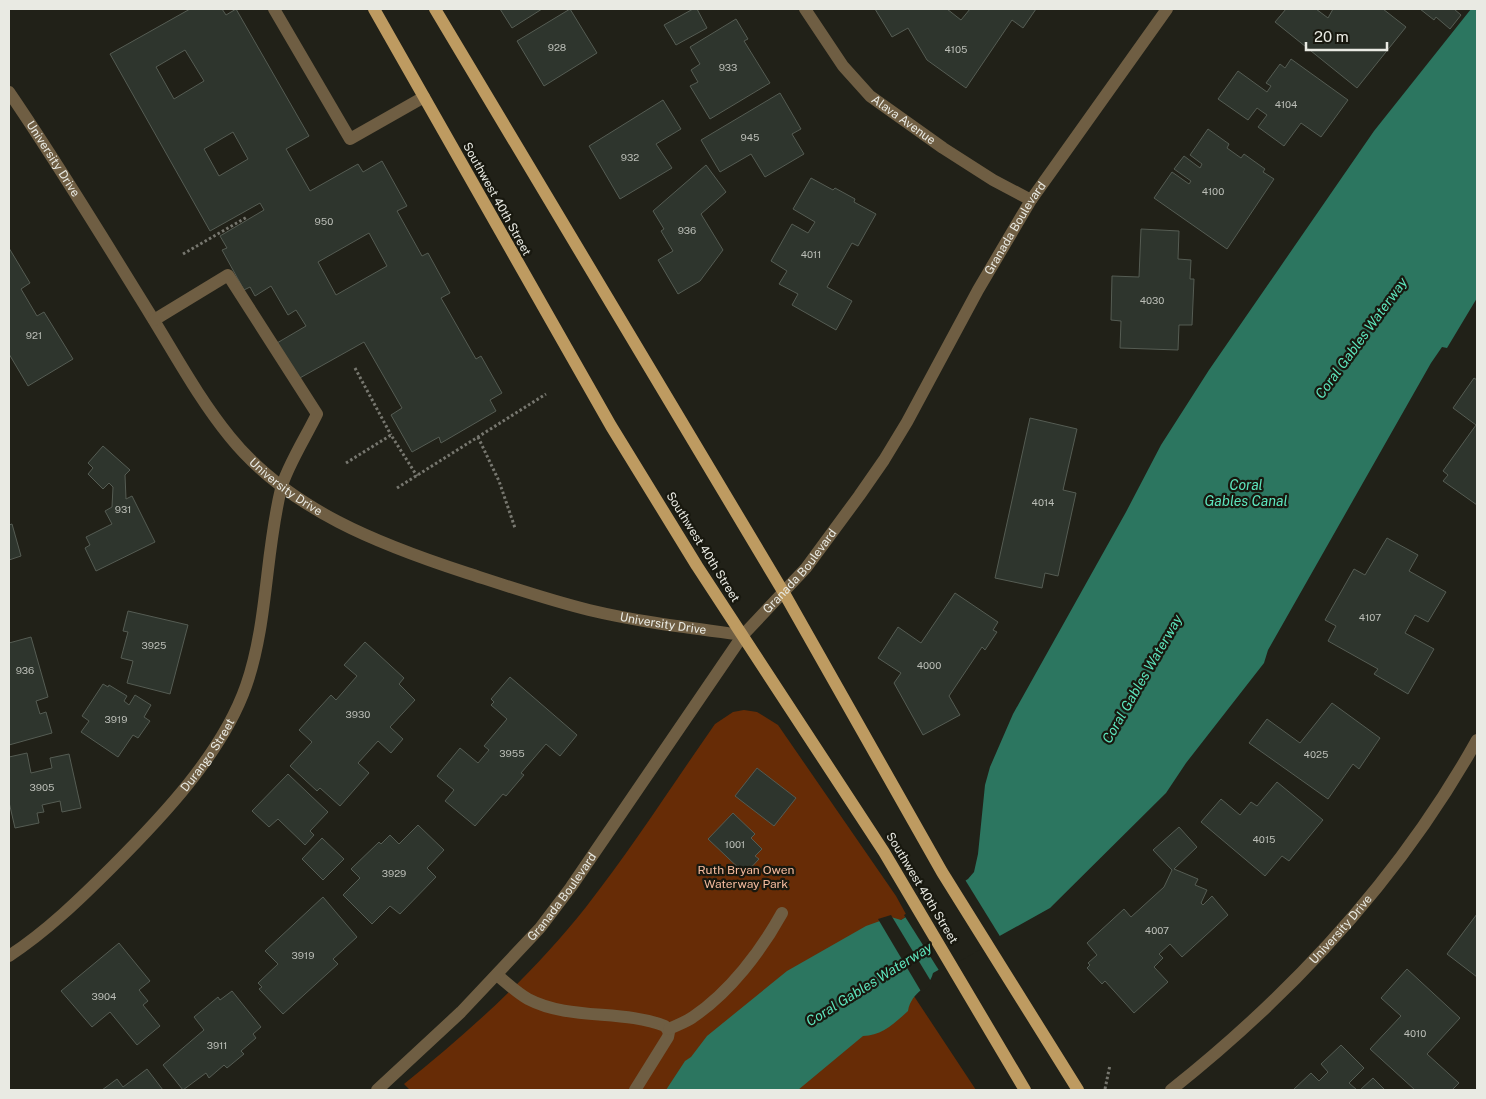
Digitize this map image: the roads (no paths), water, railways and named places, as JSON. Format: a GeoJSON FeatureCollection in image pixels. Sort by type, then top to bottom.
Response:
{"type":"FeatureCollection","features":[{"type":"Feature","properties":{"kind":"main road","name":"Southwest 40th Street"},"geometry":{"type":"LineString","coordinates":[[374,9],[611,426],[909,892],[1025,1090]]}},
{"type":"Feature","properties":{"kind":"main road","name":"Southwest 40th Street"},"geometry":{"type":"LineString","coordinates":[[435,9],[784,593],[942,872],[1078,1090]]}},
{"type":"Feature","properties":{"kind":"street"},"geometry":{"type":"LineString","coordinates":[[274,9],[350,139],[424,96]]}},
{"type":"Feature","properties":{"kind":"street","name":"Alava Avenue"},"geometry":{"type":"LineString","coordinates":[[805,9],[843,66],[870,96],[943,148],[993,180],[1031,200]]}},
{"type":"Feature","properties":{"kind":"street","name":"Granada Boulevard"},"geometry":{"type":"LineString","coordinates":[[377,1090],[497,975],[540,928],[571,887],[743,635],[806,568],[884,460],[1031,200],[1166,9]]}},
{"type":"Feature","properties":{"kind":"street","name":"University Drive"},"geometry":{"type":"LineString","coordinates":[[9,92],[80,198],[203,400],[231,438],[254,463],[282,486],[307,504],[361,534],[403,551],[490,581],[588,610],[668,625],[743,635]]}},
{"type":"Feature","properties":{"kind":"street","name":"Durango Street"},"geometry":{"type":"LineString","coordinates":[[9,956],[46,928],[83,896],[161,818],[189,783],[233,716],[246,686],[257,647],[271,534],[282,486],[317,414],[228,274],[154,320]]}},
{"type":"Feature","properties":{"kind":"street","name":"University Drive"},"geometry":{"type":"LineString","coordinates":[[1171,1090],[1251,1022],[1332,940],[1371,894],[1429,818],[1477,740]]}},
{"type":"Feature","properties":{"kind":"street"},"geometry":{"type":"LineString","coordinates":[[669,1029],[693,1017],[726,988],[766,942],[782,912]]}},
{"type":"Feature","properties":{"kind":"street"},"geometry":{"type":"LineString","coordinates":[[497,975],[528,998],[542,1005],[568,1011],[591,1012],[658,1023],[669,1029]]}},
{"type":"Feature","properties":{"kind":"street"},"geometry":{"type":"LineString","coordinates":[[635,1090],[668,1037],[669,1029]]}},
{"type":"Feature","properties":{"kind":"water","name":"Coral Gables Canal"},"geometry":{"type":"Polygon","coordinates":[[[1471,9],[1477,9],[1477,298],[1447,348],[1442,347],[1431,363],[1268,650],[1264,663],[1186,763],[1166,793],[1050,908],[933,973],[928,983],[913,999],[908,1011],[893,1024],[876,1034],[863,1036],[798,1090],[666,1090],[685,1061],[691,1057],[707,1036],[787,971],[866,926],[891,917],[901,920],[968,879],[974,872],[978,854],[985,785],[990,767],[1013,714],[1126,512],[1161,445],[1209,370],[1374,131],[1471,9]]]}},
{"type":"Feature","properties":{"kind":"water label","name":"Coral Gables Waterway"},"geometry":{"type":"Point","coordinates":[1361,338]}},
{"type":"Feature","properties":{"kind":"water label","name":"Coral Gables Waterway"},"geometry":{"type":"Point","coordinates":[1142,679]}},
{"type":"Feature","properties":{"kind":"water label","name":"Coral Gables Waterway"},"geometry":{"type":"Point","coordinates":[869,984]}},
{"type":"Feature","properties":{"kind":"park label","name":"Ruth Bryan Owen Waterway Park"},"geometry":{"type":"Point","coordinates":[746,877]}}]}
